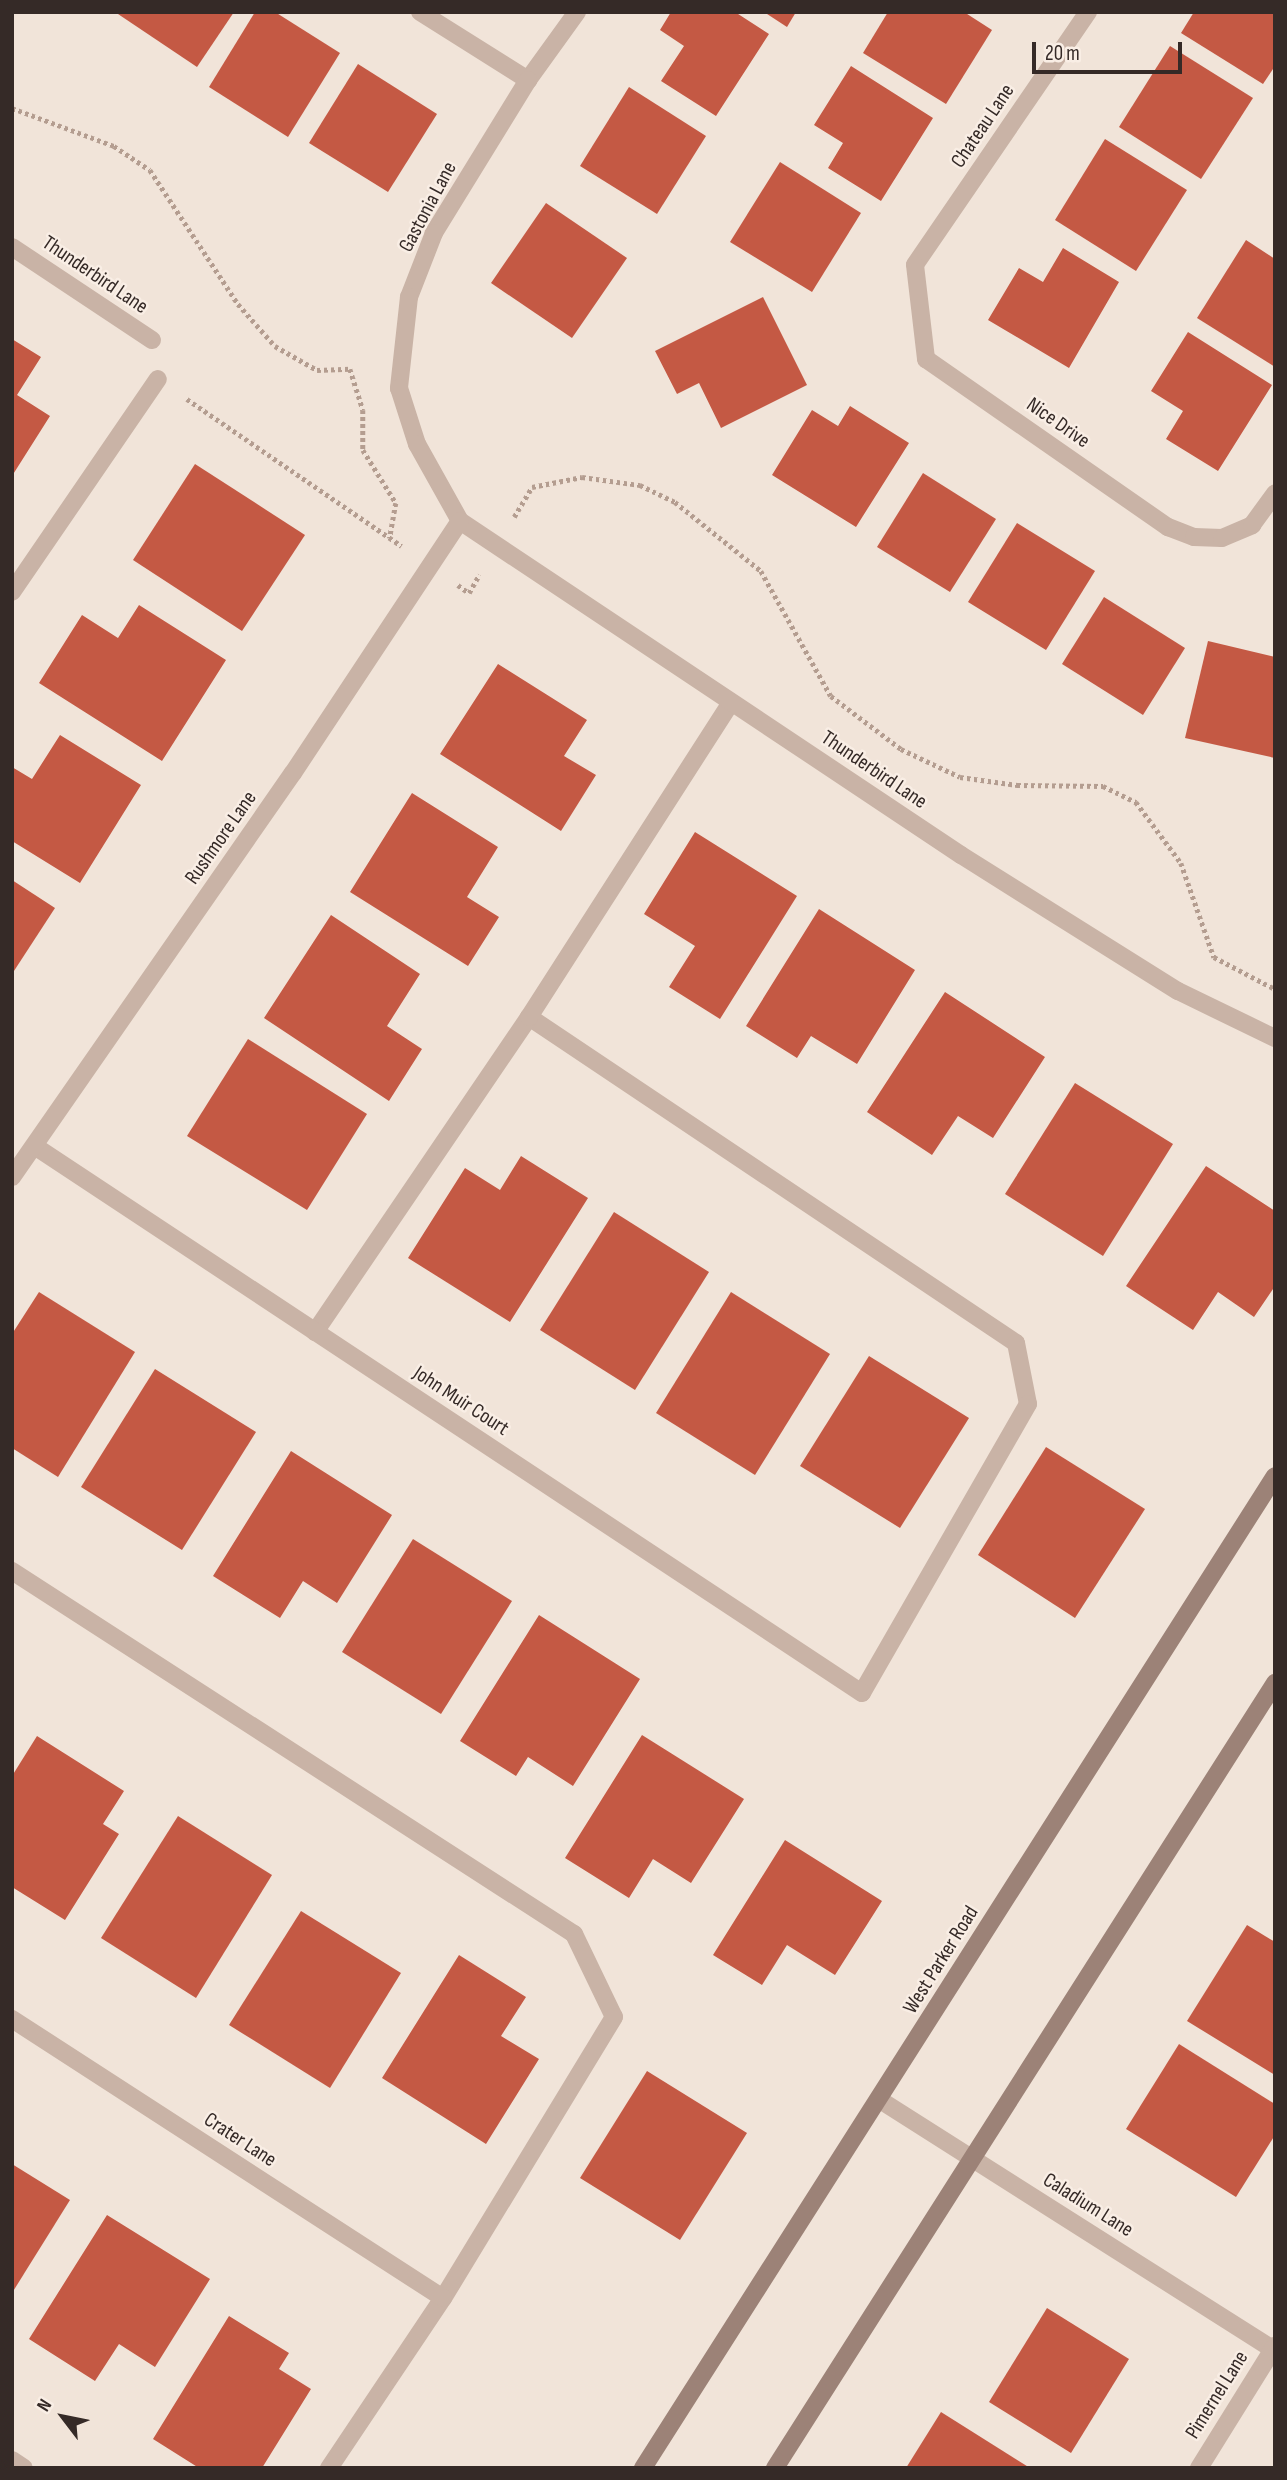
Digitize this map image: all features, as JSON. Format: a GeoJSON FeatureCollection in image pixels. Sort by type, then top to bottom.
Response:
{"type":"FeatureCollection","features":[{"type":"Feature","properties":{"kind":"main road","name":"West Parker Road"},"geometry":{"type":"LineString","coordinates":[[643,2468],[880,2100],[1275,1476]]}},
{"type":"Feature","properties":{"kind":"main road"},"geometry":{"type":"LineString","coordinates":[[775,2468],[975,2160],[1275,1683]]}},
{"type":"Feature","properties":{"kind":"street"},"geometry":{"type":"LineString","coordinates":[[420,12],[528,80]]}},
{"type":"Feature","properties":{"kind":"street","name":"Gastonia Lane"},"geometry":{"type":"LineString","coordinates":[[460,521],[417,444],[399,388],[409,297],[434,233],[528,80],[577,12]]}},
{"type":"Feature","properties":{"kind":"street","name":"Chateau Lane"},"geometry":{"type":"LineString","coordinates":[[915,265],[1088,12]]}},
{"type":"Feature","properties":{"kind":"street","name":"Thunderbird Lane"},"geometry":{"type":"LineString","coordinates":[[12,247],[152,340]]}},
{"type":"Feature","properties":{"kind":"street","name":"Nice Drive"},"geometry":{"type":"LineString","coordinates":[[915,265],[926,359],[1168,527],[1194,537],[1222,538],[1252,525],[1275,493]]}},
{"type":"Feature","properties":{"kind":"street"},"geometry":{"type":"LineString","coordinates":[[12,592],[158,379]]}},
{"type":"Feature","properties":{"kind":"street","name":"Thunderbird Lane"},"geometry":{"type":"LineString","coordinates":[[460,521],[961,855],[1178,991],[1275,1038]]}},
{"type":"Feature","properties":{"kind":"street","name":"Rushmore Lane"},"geometry":{"type":"LineString","coordinates":[[12,1177],[36,1147],[460,521]]}},
{"type":"Feature","properties":{"kind":"street"},"geometry":{"type":"LineString","coordinates":[[315,1332],[529,1017],[731,702]]}},
{"type":"Feature","properties":{"kind":"street","name":"John Muir Court"},"geometry":{"type":"LineString","coordinates":[[36,1147],[862,1693],[1028,1404],[1016,1343],[529,1017]]}},
{"type":"Feature","properties":{"kind":"street"},"geometry":{"type":"LineString","coordinates":[[12,1571],[574,1934],[614,2017],[443,2298],[329,2468]]}},
{"type":"Feature","properties":{"kind":"street","name":"Crater Lane"},"geometry":{"type":"LineString","coordinates":[[12,2019],[443,2298]]}},
{"type":"Feature","properties":{"kind":"street","name":"Caladium Lane"},"geometry":{"type":"LineString","coordinates":[[880,2100],[1274,2347]]}},
{"type":"Feature","properties":{"kind":"street","name":"Pimernel Lane"},"geometry":{"type":"LineString","coordinates":[[1199,2468],[1274,2347]]}},
{"type":"Feature","properties":{"kind":"street"},"geometry":{"type":"LineString","coordinates":[[12,2460],[24,2468]]}},
{"type":"Feature","properties":{"kind":"path"},"geometry":{"type":"LineString","coordinates":[[12,108],[114,146],[150,170],[238,304],[275,345],[317,370],[350,369],[363,410],[362,450],[396,503],[390,538],[158,379]]}},
{"type":"Feature","properties":{"kind":"path"},"geometry":{"type":"LineString","coordinates":[[532,486],[582,477],[620,481],[675,502],[761,571],[831,696],[901,749],[960,777],[1017,785],[1103,786],[1136,802],[1181,863],[1214,957],[1275,989]]}},
{"type":"Feature","properties":{"kind":"building"},"geometry":{"type":"Polygon","coordinates":[[[115,12],[234,12],[197,67],[115,12]]]}},
{"type":"Feature","properties":{"kind":"building"},"geometry":{"type":"Polygon","coordinates":[[[255,12],[275,12],[340,53],[288,137],[209,87],[255,12]]]}},
{"type":"Feature","properties":{"kind":"building"},"geometry":{"type":"Polygon","coordinates":[[[671,12],[735,12],[769,34],[716,116],[661,81],[684,46],[660,30],[671,12]]]}},
{"type":"Feature","properties":{"kind":"building"},"geometry":{"type":"Polygon","coordinates":[[[764,12],[796,12],[787,27],[764,12]]]}},
{"type":"Feature","properties":{"kind":"building"},"geometry":{"type":"Polygon","coordinates":[[[888,12],[964,12],[992,30],[946,104],[863,53],[888,12]]]}},
{"type":"Feature","properties":{"kind":"building"},"geometry":{"type":"Polygon","coordinates":[[[1194,12],[1275,12],[1275,66],[1263,84],[1181,33],[1194,12]]]}},
{"type":"Feature","properties":{"kind":"building"},"geometry":{"type":"Polygon","coordinates":[[[1170,46],[1253,98],[1201,179],[1119,127],[1170,46]]]}},
{"type":"Feature","properties":{"kind":"building"},"geometry":{"type":"Polygon","coordinates":[[[358,64],[437,114],[388,192],[309,143],[358,64]]]}},
{"type":"Feature","properties":{"kind":"building"},"geometry":{"type":"Polygon","coordinates":[[[851,66],[933,118],[881,201],[828,168],[843,143],[814,125],[851,66]]]}},
{"type":"Feature","properties":{"kind":"building"},"geometry":{"type":"Polygon","coordinates":[[[629,87],[706,136],[657,214],[580,166],[629,87]]]}},
{"type":"Feature","properties":{"kind":"building"},"geometry":{"type":"Polygon","coordinates":[[[1105,139],[1187,190],[1136,271],[1055,220],[1105,139]]]}},
{"type":"Feature","properties":{"kind":"building"},"geometry":{"type":"Polygon","coordinates":[[[780,162],[861,213],[812,292],[730,242],[780,162]]]}},
{"type":"Feature","properties":{"kind":"building"},"geometry":{"type":"Polygon","coordinates":[[[546,203],[627,258],[572,338],[491,283],[546,203]]]}},
{"type":"Feature","properties":{"kind":"building"},"geometry":{"type":"Polygon","coordinates":[[[1246,240],[1275,259],[1275,367],[1197,318],[1246,240]]]}},
{"type":"Feature","properties":{"kind":"building"},"geometry":{"type":"Polygon","coordinates":[[[1063,248],[1119,282],[1069,368],[988,320],[1019,268],[1043,282],[1063,248]]]}},
{"type":"Feature","properties":{"kind":"building"},"geometry":{"type":"Polygon","coordinates":[[[763,297],[807,385],[721,428],[699,383],[677,394],[655,351],[763,297]]]}},
{"type":"Feature","properties":{"kind":"building"},"geometry":{"type":"Polygon","coordinates":[[[1188,332],[1272,385],[1218,471],[1166,439],[1183,411],[1151,391],[1188,332]]]}},
{"type":"Feature","properties":{"kind":"building"},"geometry":{"type":"Polygon","coordinates":[[[12,339],[41,357],[17,395],[50,416],[12,476],[12,339]]]}},
{"type":"Feature","properties":{"kind":"building"},"geometry":{"type":"Polygon","coordinates":[[[850,406],[909,443],[856,527],[772,475],[812,410],[838,426],[850,406]]]}},
{"type":"Feature","properties":{"kind":"building"},"geometry":{"type":"Polygon","coordinates":[[[195,464],[305,535],[242,631],[133,560],[195,464]]]}},
{"type":"Feature","properties":{"kind":"building"},"geometry":{"type":"Polygon","coordinates":[[[923,473],[996,519],[950,592],[877,547],[923,473]]]}},
{"type":"Feature","properties":{"kind":"building"},"geometry":{"type":"Polygon","coordinates":[[[1017,523],[1095,571],[1046,650],[968,602],[1017,523]]]}},
{"type":"Feature","properties":{"kind":"building"},"geometry":{"type":"Polygon","coordinates":[[[1104,597],[1185,648],[1143,715],[1062,664],[1104,597]]]}},
{"type":"Feature","properties":{"kind":"building"},"geometry":{"type":"Polygon","coordinates":[[[139,605],[226,660],[162,761],[39,683],[82,615],[118,638],[139,605]]]}},
{"type":"Feature","properties":{"kind":"building"},"geometry":{"type":"Polygon","coordinates":[[[1208,641],[1275,657],[1275,758],[1185,738],[1208,641]]]}},
{"type":"Feature","properties":{"kind":"building"},"geometry":{"type":"Polygon","coordinates":[[[498,664],[587,720],[564,756],[596,775],[561,831],[440,754],[498,664]]]}},
{"type":"Feature","properties":{"kind":"building"},"geometry":{"type":"Polygon","coordinates":[[[60,735],[141,785],[80,883],[12,841],[12,767],[32,779],[60,735]]]}},
{"type":"Feature","properties":{"kind":"building"},"geometry":{"type":"Polygon","coordinates":[[[412,793],[498,847],[467,897],[499,917],[468,966],[350,892],[412,793]]]}},
{"type":"Feature","properties":{"kind":"building"},"geometry":{"type":"Polygon","coordinates":[[[695,832],[797,896],[720,1019],[669,987],[695,946],[644,914],[695,832]]]}},
{"type":"Feature","properties":{"kind":"building"},"geometry":{"type":"Polygon","coordinates":[[[12,880],[55,908],[12,974],[12,880]]]}},
{"type":"Feature","properties":{"kind":"building"},"geometry":{"type":"Polygon","coordinates":[[[819,909],[915,970],[857,1064],[811,1036],[797,1058],[746,1026],[819,909]]]}},
{"type":"Feature","properties":{"kind":"building"},"geometry":{"type":"Polygon","coordinates":[[[331,915],[420,974],[387,1026],[422,1049],[389,1101],[264,1018],[331,915]]]}},
{"type":"Feature","properties":{"kind":"building"},"geometry":{"type":"Polygon","coordinates":[[[945,992],[1045,1057],[993,1138],[958,1116],[932,1155],[867,1112],[945,992]]]}},
{"type":"Feature","properties":{"kind":"building"},"geometry":{"type":"Polygon","coordinates":[[[248,1039],[367,1114],[307,1210],[187,1136],[248,1039]]]}},
{"type":"Feature","properties":{"kind":"building"},"geometry":{"type":"Polygon","coordinates":[[[1075,1083],[1173,1144],[1103,1256],[1005,1194],[1075,1083]]]}},
{"type":"Feature","properties":{"kind":"building"},"geometry":{"type":"Polygon","coordinates":[[[521,1156],[588,1198],[510,1322],[408,1258],[465,1168],[500,1190],[521,1156]]]}},
{"type":"Feature","properties":{"kind":"building"},"geometry":{"type":"Polygon","coordinates":[[[1206,1166],[1275,1211],[1275,1286],[1254,1317],[1218,1292],[1193,1330],[1126,1286],[1206,1166]]]}},
{"type":"Feature","properties":{"kind":"building"},"geometry":{"type":"Polygon","coordinates":[[[614,1212],[709,1272],[635,1390],[540,1330],[614,1212]]]}},
{"type":"Feature","properties":{"kind":"building"},"geometry":{"type":"Polygon","coordinates":[[[39,1292],[135,1352],[58,1477],[12,1448],[12,1334],[39,1292]]]}},
{"type":"Feature","properties":{"kind":"building"},"geometry":{"type":"Polygon","coordinates":[[[731,1292],[830,1354],[755,1475],[656,1413],[731,1292]]]}},
{"type":"Feature","properties":{"kind":"building"},"geometry":{"type":"Polygon","coordinates":[[[869,1356],[969,1418],[900,1528],[800,1466],[869,1356]]]}},
{"type":"Feature","properties":{"kind":"building"},"geometry":{"type":"Polygon","coordinates":[[[155,1369],[256,1432],[182,1550],[81,1487],[155,1369]]]}},
{"type":"Feature","properties":{"kind":"building"},"geometry":{"type":"Polygon","coordinates":[[[1046,1447],[1145,1509],[1075,1618],[978,1555],[1046,1447]]]}},
{"type":"Feature","properties":{"kind":"building"},"geometry":{"type":"Polygon","coordinates":[[[291,1451],[392,1515],[337,1603],[303,1581],[280,1618],[213,1576],[291,1451]]]}},
{"type":"Feature","properties":{"kind":"building"},"geometry":{"type":"Polygon","coordinates":[[[413,1539],[512,1601],[441,1714],[342,1652],[413,1539]]]}},
{"type":"Feature","properties":{"kind":"building"},"geometry":{"type":"Polygon","coordinates":[[[539,1615],[640,1679],[573,1786],[528,1757],[516,1776],[460,1741],[539,1615]]]}},
{"type":"Feature","properties":{"kind":"building"},"geometry":{"type":"Polygon","coordinates":[[[642,1735],[744,1799],[691,1883],[653,1859],[629,1898],[565,1858],[642,1735]]]}},
{"type":"Feature","properties":{"kind":"building"},"geometry":{"type":"Polygon","coordinates":[[[37,1736],[124,1791],[103,1824],[119,1834],[65,1920],[12,1887],[12,1776],[37,1736]]]}},
{"type":"Feature","properties":{"kind":"building"},"geometry":{"type":"Polygon","coordinates":[[[178,1816],[272,1875],[196,1998],[101,1938],[178,1816]]]}},
{"type":"Feature","properties":{"kind":"building"},"geometry":{"type":"Polygon","coordinates":[[[785,1840],[882,1901],[835,1975],[787,1945],[762,1985],[713,1955],[785,1840]]]}},
{"type":"Feature","properties":{"kind":"building"},"geometry":{"type":"Polygon","coordinates":[[[301,1911],[401,1973],[330,2088],[229,2025],[301,1911]]]}},
{"type":"Feature","properties":{"kind":"building"},"geometry":{"type":"Polygon","coordinates":[[[1247,1925],[1275,1942],[1275,2075],[1187,2021],[1247,1925]]]}},
{"type":"Feature","properties":{"kind":"building"},"geometry":{"type":"Polygon","coordinates":[[[459,1955],[526,1997],[501,2036],[539,2059],[486,2144],[382,2078],[459,1955]]]}},
{"type":"Feature","properties":{"kind":"building"},"geometry":{"type":"Polygon","coordinates":[[[1179,2044],[1275,2104],[1275,2135],[1236,2197],[1126,2129],[1179,2044]]]}},
{"type":"Feature","properties":{"kind":"building"},"geometry":{"type":"Polygon","coordinates":[[[647,2071],[747,2133],[680,2240],[580,2178],[647,2071]]]}},
{"type":"Feature","properties":{"kind":"building"},"geometry":{"type":"Polygon","coordinates":[[[12,2164],[70,2200],[12,2293],[12,2164]]]}},
{"type":"Feature","properties":{"kind":"building"},"geometry":{"type":"Polygon","coordinates":[[[107,2215],[210,2279],[155,2367],[119,2344],[95,2381],[29,2339],[107,2215]]]}},
{"type":"Feature","properties":{"kind":"building"},"geometry":{"type":"Polygon","coordinates":[[[1047,2308],[1129,2359],[1071,2453],[989,2402],[1047,2308]]]}},
{"type":"Feature","properties":{"kind":"building"},"geometry":{"type":"Polygon","coordinates":[[[229,2316],[289,2353],[279,2369],[311,2389],[262,2468],[199,2468],[153,2439],[229,2316]]]}},
{"type":"Feature","properties":{"kind":"building"},"geometry":{"type":"Polygon","coordinates":[[[941,2412],[1030,2468],[906,2468],[941,2412]]]}}]}
